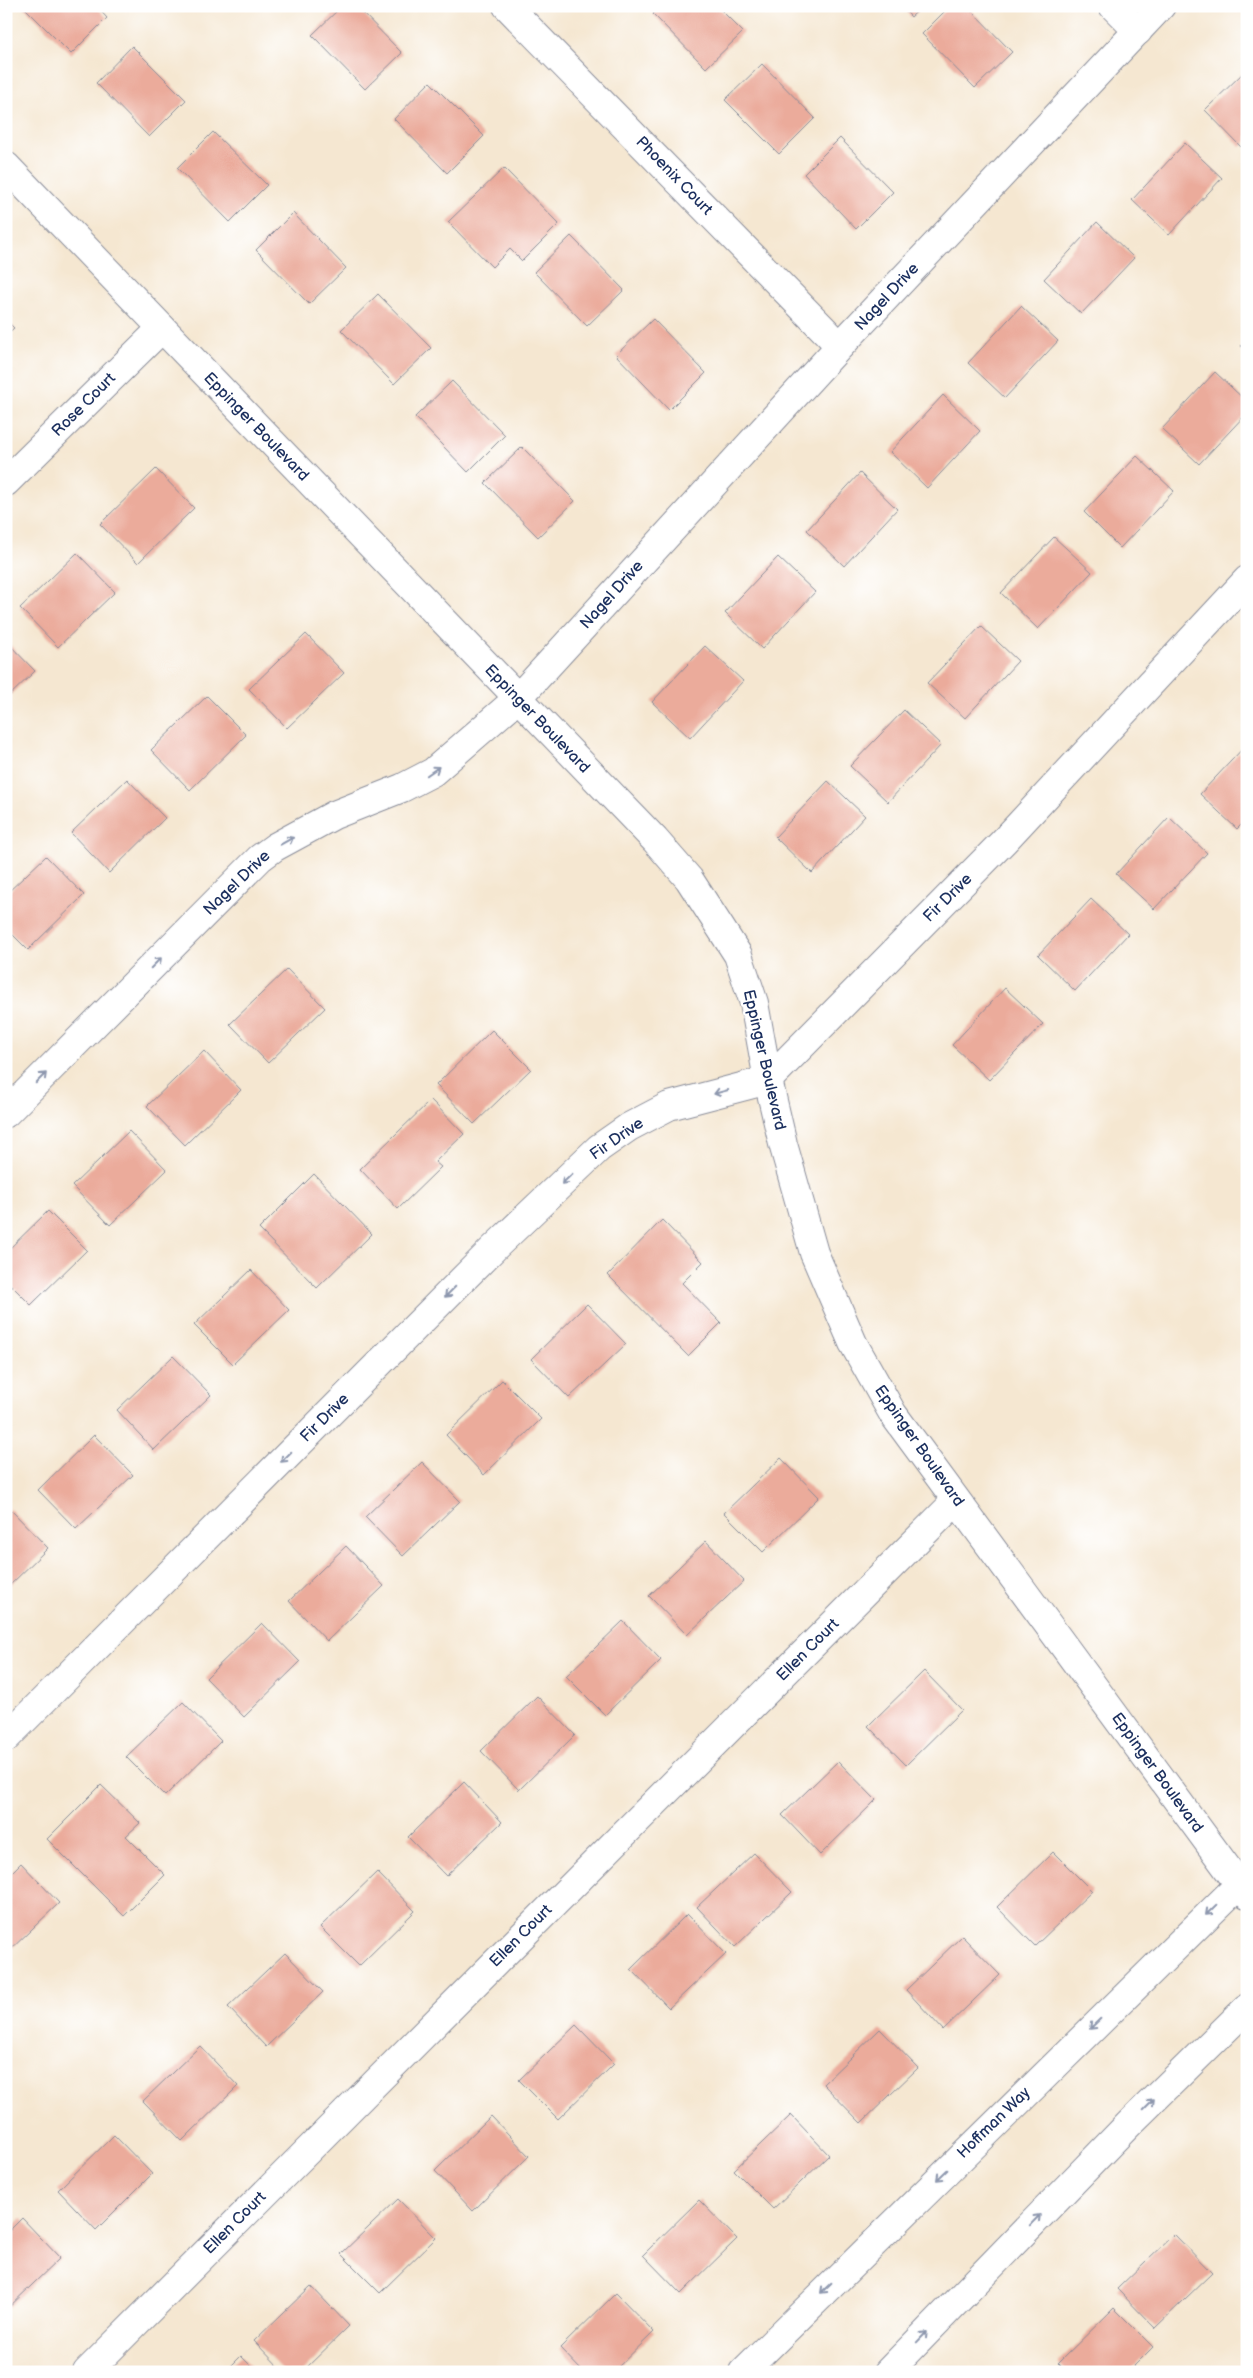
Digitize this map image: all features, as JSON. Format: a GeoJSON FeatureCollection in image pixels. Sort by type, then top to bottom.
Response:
{"type":"FeatureCollection","features":[{"type":"Feature","properties":{"kind":"street","name":"Phoenix Court"},"geometry":{"type":"LineString","coordinates":[[507,6],[840,346]]}},
{"type":"Feature","properties":{"kind":"street"},"geometry":{"type":"LineString","coordinates":[[1114,6],[1138,31]]}},
{"type":"Feature","properties":{"kind":"street","name":"Nagel Drive"},"geometry":{"type":"LineString","coordinates":[[6,1113],[260,858],[275,847],[334,815],[402,788],[433,772],[517,699],[840,346],[1162,6]]}},
{"type":"Feature","properties":{"kind":"street","name":"Eppinger Boulevard"},"geometry":{"type":"LineString","coordinates":[[6,166],[517,699],[655,840],[690,880],[738,955],[754,1003],[768,1080],[783,1144],[814,1254],[852,1343],[893,1414],[1244,1885]]}},
{"type":"Feature","properties":{"kind":"street","name":"Rose Court"},"geometry":{"type":"LineString","coordinates":[[6,482],[162,328]]}},
{"type":"Feature","properties":{"kind":"street","name":"Fir Drive"},"geometry":{"type":"LineString","coordinates":[[6,1738],[494,1248],[599,1148],[629,1127],[669,1106],[768,1080],[1003,842],[1247,580]]}},
{"type":"Feature","properties":{"kind":"street","name":"Ellen Court"},"geometry":{"type":"LineString","coordinates":[[87,2372],[956,1501]]}},
{"type":"Feature","properties":{"kind":"street","name":"Hoffman Way"},"geometry":{"type":"LineString","coordinates":[[742,2372],[1244,1885]]}},
{"type":"Feature","properties":{"kind":"street"},"geometry":{"type":"LineString","coordinates":[[888,2372],[1129,2124],[1247,2008]]}},
{"type":"Feature","properties":{"kind":"building"},"geometry":{"type":"Polygon","coordinates":[[[23,6],[96,6],[107,18],[71,54],[23,6]]]}},
{"type":"Feature","properties":{"kind":"building"},"geometry":{"type":"Polygon","coordinates":[[[342,6],[356,6],[402,53],[365,89],[312,35],[342,6]]]}},
{"type":"Feature","properties":{"kind":"building"},"geometry":{"type":"Polygon","coordinates":[[[661,6],[717,6],[743,32],[706,68],[653,14],[661,6]]]}},
{"type":"Feature","properties":{"kind":"building"},"geometry":{"type":"Polygon","coordinates":[[[901,6],[923,6],[911,17],[901,6]]]}},
{"type":"Feature","properties":{"kind":"building"},"geometry":{"type":"Polygon","coordinates":[[[950,6],[967,6],[1012,52],[975,88],[922,34],[950,6]]]}},
{"type":"Feature","properties":{"kind":"building"},"geometry":{"type":"Polygon","coordinates":[[[132,46],[186,100],[149,137],[96,83],[132,46]]]}},
{"type":"Feature","properties":{"kind":"building"},"geometry":{"type":"Polygon","coordinates":[[[762,64],[815,118],[779,154],[725,100],[762,64]]]}},
{"type":"Feature","properties":{"kind":"building"},"geometry":{"type":"Polygon","coordinates":[[[1247,69],[1247,141],[1241,147],[1205,110],[1247,69]]]}},
{"type":"Feature","properties":{"kind":"building"},"geometry":{"type":"Polygon","coordinates":[[[430,82],[484,136],[447,173],[394,119],[430,82]]]}},
{"type":"Feature","properties":{"kind":"building"},"geometry":{"type":"Polygon","coordinates":[[[213,132],[267,185],[230,222],[177,168],[213,132]]]}},
{"type":"Feature","properties":{"kind":"building"},"geometry":{"type":"Polygon","coordinates":[[[840,138],[893,192],[856,229],[804,174],[840,138]]]}},
{"type":"Feature","properties":{"kind":"building"},"geometry":{"type":"Polygon","coordinates":[[[1185,143],[1222,178],[1169,235],[1132,200],[1185,143]]]}},
{"type":"Feature","properties":{"kind":"building"},"geometry":{"type":"Polygon","coordinates":[[[504,168],[559,224],[522,261],[510,249],[492,267],[448,222],[504,168]]]}},
{"type":"Feature","properties":{"kind":"building"},"geometry":{"type":"Polygon","coordinates":[[[293,213],[346,268],[309,304],[256,250],[293,213]]]}},
{"type":"Feature","properties":{"kind":"building"},"geometry":{"type":"Polygon","coordinates":[[[1097,222],[1134,258],[1081,314],[1044,279],[1097,222]]]}},
{"type":"Feature","properties":{"kind":"building"},"geometry":{"type":"Polygon","coordinates":[[[571,236],[624,290],[587,326],[534,272],[571,236]]]}},
{"type":"Feature","properties":{"kind":"building"},"geometry":{"type":"Polygon","coordinates":[[[378,294],[431,348],[394,384],[341,330],[378,294]]]}},
{"type":"Feature","properties":{"kind":"building"},"geometry":{"type":"Polygon","coordinates":[[[1021,306],[1058,341],[1005,398],[968,363],[1021,306]]]}},
{"type":"Feature","properties":{"kind":"building"},"geometry":{"type":"Polygon","coordinates":[[[653,319],[706,373],[669,410],[616,355],[653,319]]]}},
{"type":"Feature","properties":{"kind":"building"},"geometry":{"type":"Polygon","coordinates":[[[6,320],[14,328],[6,335],[6,320]]]}},
{"type":"Feature","properties":{"kind":"building"},"geometry":{"type":"Polygon","coordinates":[[[1247,339],[1247,351],[1241,346],[1247,339]]]}},
{"type":"Feature","properties":{"kind":"building"},"geometry":{"type":"Polygon","coordinates":[[[1215,372],[1247,402],[1247,413],[1199,464],[1162,429],[1215,372]]]}},
{"type":"Feature","properties":{"kind":"building"},"geometry":{"type":"Polygon","coordinates":[[[452,381],[505,435],[468,472],[415,417],[452,381]]]}},
{"type":"Feature","properties":{"kind":"building"},"geometry":{"type":"Polygon","coordinates":[[[943,395],[980,431],[927,488],[890,452],[943,395]]]}},
{"type":"Feature","properties":{"kind":"building"},"geometry":{"type":"Polygon","coordinates":[[[522,447],[575,501],[538,537],[485,483],[522,447]]]}},
{"type":"Feature","properties":{"kind":"building"},"geometry":{"type":"Polygon","coordinates":[[[1137,456],[1174,491],[1120,548],[1084,512],[1137,456]]]}},
{"type":"Feature","properties":{"kind":"building"},"geometry":{"type":"Polygon","coordinates":[[[156,469],[194,508],[138,563],[100,524],[156,469]]]}},
{"type":"Feature","properties":{"kind":"building"},"geometry":{"type":"Polygon","coordinates":[[[860,473],[897,509],[844,566],[807,530],[860,473]]]}},
{"type":"Feature","properties":{"kind":"building"},"geometry":{"type":"Polygon","coordinates":[[[1054,537],[1092,572],[1038,629],[1001,593],[1054,537]]]}},
{"type":"Feature","properties":{"kind":"building"},"geometry":{"type":"Polygon","coordinates":[[[77,553],[115,592],[58,647],[20,608],[77,553]]]}},
{"type":"Feature","properties":{"kind":"building"},"geometry":{"type":"Polygon","coordinates":[[[778,557],[815,592],[762,649],[725,613],[778,557]]]}},
{"type":"Feature","properties":{"kind":"building"},"geometry":{"type":"Polygon","coordinates":[[[981,626],[1018,661],[965,718],[927,683],[981,626]]]}},
{"type":"Feature","properties":{"kind":"building"},"geometry":{"type":"Polygon","coordinates":[[[306,634],[344,673],[287,728],[249,689],[306,634]]]}},
{"type":"Feature","properties":{"kind":"building"},"geometry":{"type":"Polygon","coordinates":[[[6,641],[35,671],[6,699],[6,641]]]}},
{"type":"Feature","properties":{"kind":"building"},"geometry":{"type":"Polygon","coordinates":[[[705,646],[743,681],[690,738],[652,702],[705,646]]]}},
{"type":"Feature","properties":{"kind":"building"},"geometry":{"type":"Polygon","coordinates":[[[207,696],[246,735],[190,790],[151,750],[207,696]]]}},
{"type":"Feature","properties":{"kind":"building"},"geometry":{"type":"Polygon","coordinates":[[[904,710],[941,745],[888,802],[850,766],[904,710]]]}},
{"type":"Feature","properties":{"kind":"building"},"geometry":{"type":"Polygon","coordinates":[[[1247,744],[1247,819],[1237,829],[1200,794],[1247,744]]]}},
{"type":"Feature","properties":{"kind":"building"},"geometry":{"type":"Polygon","coordinates":[[[127,779],[165,818],[109,873],[71,833],[127,779]]]}},
{"type":"Feature","properties":{"kind":"building"},"geometry":{"type":"Polygon","coordinates":[[[828,781],[865,816],[812,873],[775,837],[828,781]]]}},
{"type":"Feature","properties":{"kind":"building"},"geometry":{"type":"Polygon","coordinates":[[[1169,817],[1207,853],[1154,909],[1116,874],[1169,817]]]}},
{"type":"Feature","properties":{"kind":"building"},"geometry":{"type":"Polygon","coordinates":[[[46,856],[84,895],[28,950],[6,928],[6,894],[46,856]]]}},
{"type":"Feature","properties":{"kind":"building"},"geometry":{"type":"Polygon","coordinates":[[[1091,899],[1128,934],[1075,991],[1038,955],[1091,899]]]}},
{"type":"Feature","properties":{"kind":"building"},"geometry":{"type":"Polygon","coordinates":[[[287,969],[325,1008],[268,1063],[230,1024],[287,969]]]}},
{"type":"Feature","properties":{"kind":"building"},"geometry":{"type":"Polygon","coordinates":[[[1005,988],[1043,1024],[989,1080],[952,1045],[1005,988]]]}},
{"type":"Feature","properties":{"kind":"building"},"geometry":{"type":"Polygon","coordinates":[[[492,1030],[531,1069],[474,1124],[436,1085],[492,1030]]]}},
{"type":"Feature","properties":{"kind":"building"},"geometry":{"type":"Polygon","coordinates":[[[204,1051],[241,1090],[185,1145],[147,1106],[204,1051]]]}},
{"type":"Feature","properties":{"kind":"building"},"geometry":{"type":"Polygon","coordinates":[[[431,1100],[464,1134],[435,1162],[441,1167],[398,1209],[360,1169],[431,1100]]]}},
{"type":"Feature","properties":{"kind":"building"},"geometry":{"type":"Polygon","coordinates":[[[129,1131],[167,1170],[110,1225],[72,1186],[129,1131]]]}},
{"type":"Feature","properties":{"kind":"building"},"geometry":{"type":"Polygon","coordinates":[[[314,1174],[372,1234],[317,1288],[259,1229],[314,1174]]]}},
{"type":"Feature","properties":{"kind":"building"},"geometry":{"type":"Polygon","coordinates":[[[48,1211],[87,1250],[31,1305],[6,1280],[6,1252],[48,1211]]]}},
{"type":"Feature","properties":{"kind":"building"},"geometry":{"type":"Polygon","coordinates":[[[662,1220],[703,1262],[682,1283],[721,1323],[688,1356],[608,1275],[662,1220]]]}},
{"type":"Feature","properties":{"kind":"building"},"geometry":{"type":"Polygon","coordinates":[[[251,1270],[289,1310],[233,1364],[194,1325],[251,1270]]]}},
{"type":"Feature","properties":{"kind":"building"},"geometry":{"type":"Polygon","coordinates":[[[587,1304],[626,1344],[569,1398],[531,1359],[587,1304]]]}},
{"type":"Feature","properties":{"kind":"building"},"geometry":{"type":"Polygon","coordinates":[[[6,1330],[11,1335],[6,1340],[6,1330]]]}},
{"type":"Feature","properties":{"kind":"building"},"geometry":{"type":"Polygon","coordinates":[[[173,1356],[211,1395],[154,1450],[117,1410],[173,1356]]]}},
{"type":"Feature","properties":{"kind":"building"},"geometry":{"type":"Polygon","coordinates":[[[502,1380],[541,1419],[484,1475],[446,1435],[502,1380]]]}},
{"type":"Feature","properties":{"kind":"building"},"geometry":{"type":"Polygon","coordinates":[[[94,1435],[133,1475],[76,1529],[38,1490],[94,1435]]]}},
{"type":"Feature","properties":{"kind":"building"},"geometry":{"type":"Polygon","coordinates":[[[781,1458],[819,1497],[763,1552],[724,1513],[781,1458]]]}},
{"type":"Feature","properties":{"kind":"building"},"geometry":{"type":"Polygon","coordinates":[[[422,1462],[460,1501],[403,1556],[365,1517],[422,1462]]]}},
{"type":"Feature","properties":{"kind":"building"},"geometry":{"type":"Polygon","coordinates":[[[10,1509],[48,1548],[6,1589],[6,1513],[10,1509]]]}},
{"type":"Feature","properties":{"kind":"building"},"geometry":{"type":"Polygon","coordinates":[[[706,1541],[744,1581],[687,1635],[649,1596],[706,1541]]]}},
{"type":"Feature","properties":{"kind":"building"},"geometry":{"type":"Polygon","coordinates":[[[346,1546],[384,1586],[327,1641],[289,1601],[346,1546]]]}},
{"type":"Feature","properties":{"kind":"building"},"geometry":{"type":"Polygon","coordinates":[[[623,1621],[661,1660],[605,1715],[566,1676],[623,1621]]]}},
{"type":"Feature","properties":{"kind":"building"},"geometry":{"type":"Polygon","coordinates":[[[262,1623],[300,1662],[244,1717],[206,1678],[262,1623]]]}},
{"type":"Feature","properties":{"kind":"building"},"geometry":{"type":"Polygon","coordinates":[[[924,1671],[962,1710],[906,1765],[868,1726],[924,1671]]]}},
{"type":"Feature","properties":{"kind":"building"},"geometry":{"type":"Polygon","coordinates":[[[537,1696],[575,1735],[519,1790],[481,1751],[537,1696]]]}},
{"type":"Feature","properties":{"kind":"building"},"geometry":{"type":"Polygon","coordinates":[[[183,1702],[221,1741],[165,1796],[126,1757],[183,1702]]]}},
{"type":"Feature","properties":{"kind":"building"},"geometry":{"type":"Polygon","coordinates":[[[838,1761],[876,1800],[820,1855],[782,1815],[838,1761]]]}},
{"type":"Feature","properties":{"kind":"building"},"geometry":{"type":"Polygon","coordinates":[[[464,1782],[502,1822],[446,1876],[408,1837],[464,1782]]]}},
{"type":"Feature","properties":{"kind":"building"},"geometry":{"type":"Polygon","coordinates":[[[101,1785],[140,1823],[126,1836],[165,1875],[124,1916],[47,1839],[101,1785]]]}},
{"type":"Feature","properties":{"kind":"building"},"geometry":{"type":"Polygon","coordinates":[[[1053,1852],[1092,1891],[1035,1946],[997,1907],[1053,1852]]]}},
{"type":"Feature","properties":{"kind":"building"},"geometry":{"type":"Polygon","coordinates":[[[754,1853],[792,1892],[735,1947],[697,1907],[754,1853]]]}},
{"type":"Feature","properties":{"kind":"building"},"geometry":{"type":"Polygon","coordinates":[[[21,1863],[59,1903],[6,1954],[6,1878],[21,1863]]]}},
{"type":"Feature","properties":{"kind":"building"},"geometry":{"type":"Polygon","coordinates":[[[377,1872],[415,1911],[359,1966],[320,1927],[377,1872]]]}},
{"type":"Feature","properties":{"kind":"building"},"geometry":{"type":"Polygon","coordinates":[[[687,1914],[726,1954],[669,2008],[631,1969],[687,1914]]]}},
{"type":"Feature","properties":{"kind":"building"},"geometry":{"type":"Polygon","coordinates":[[[962,1936],[1000,1975],[943,2030],[906,1990],[962,1936]]]}},
{"type":"Feature","properties":{"kind":"building"},"geometry":{"type":"Polygon","coordinates":[[[285,1953],[323,1992],[266,2047],[228,2007],[285,1953]]]}},
{"type":"Feature","properties":{"kind":"building"},"geometry":{"type":"Polygon","coordinates":[[[576,2025],[614,2064],[558,2119],[519,2080],[576,2025]]]}},
{"type":"Feature","properties":{"kind":"building"},"geometry":{"type":"Polygon","coordinates":[[[880,2029],[918,2068],[861,2123],[823,2084],[880,2029]]]}},
{"type":"Feature","properties":{"kind":"building"},"geometry":{"type":"Polygon","coordinates":[[[200,2046],[238,2086],[182,2141],[143,2101],[200,2046]]]}},
{"type":"Feature","properties":{"kind":"building"},"geometry":{"type":"Polygon","coordinates":[[[791,2115],[829,2155],[773,2209],[734,2170],[791,2115]]]}},
{"type":"Feature","properties":{"kind":"building"},"geometry":{"type":"Polygon","coordinates":[[[491,2116],[529,2156],[473,2211],[435,2171],[491,2116]]]}},
{"type":"Feature","properties":{"kind":"building"},"geometry":{"type":"Polygon","coordinates":[[[114,2135],[152,2174],[96,2230],[58,2190],[114,2135]]]}},
{"type":"Feature","properties":{"kind":"building"},"geometry":{"type":"Polygon","coordinates":[[[398,2199],[436,2238],[380,2293],[341,2254],[398,2199]]]}},
{"type":"Feature","properties":{"kind":"building"},"geometry":{"type":"Polygon","coordinates":[[[699,2200],[737,2239],[681,2294],[643,2255],[699,2200]]]}},
{"type":"Feature","properties":{"kind":"building"},"geometry":{"type":"Polygon","coordinates":[[[22,2218],[60,2258],[6,2310],[6,2234],[22,2218]]]}},
{"type":"Feature","properties":{"kind":"building"},"geometry":{"type":"Polygon","coordinates":[[[1174,2234],[1212,2273],[1155,2328],[1117,2289],[1174,2234]]]}},
{"type":"Feature","properties":{"kind":"building"},"geometry":{"type":"Polygon","coordinates":[[[311,2286],[349,2326],[302,2372],[284,2372],[254,2341],[311,2286]]]}},
{"type":"Feature","properties":{"kind":"building"},"geometry":{"type":"Polygon","coordinates":[[[616,2293],[654,2332],[613,2372],[583,2372],[560,2348],[616,2293]]]}},
{"type":"Feature","properties":{"kind":"building"},"geometry":{"type":"Polygon","coordinates":[[[1114,2308],[1153,2347],[1128,2372],[1067,2372],[1058,2363],[1114,2308]]]}},
{"type":"Feature","properties":{"kind":"building"},"geometry":{"type":"Polygon","coordinates":[[[241,2356],[257,2372],[225,2372],[241,2356]]]}}]}
